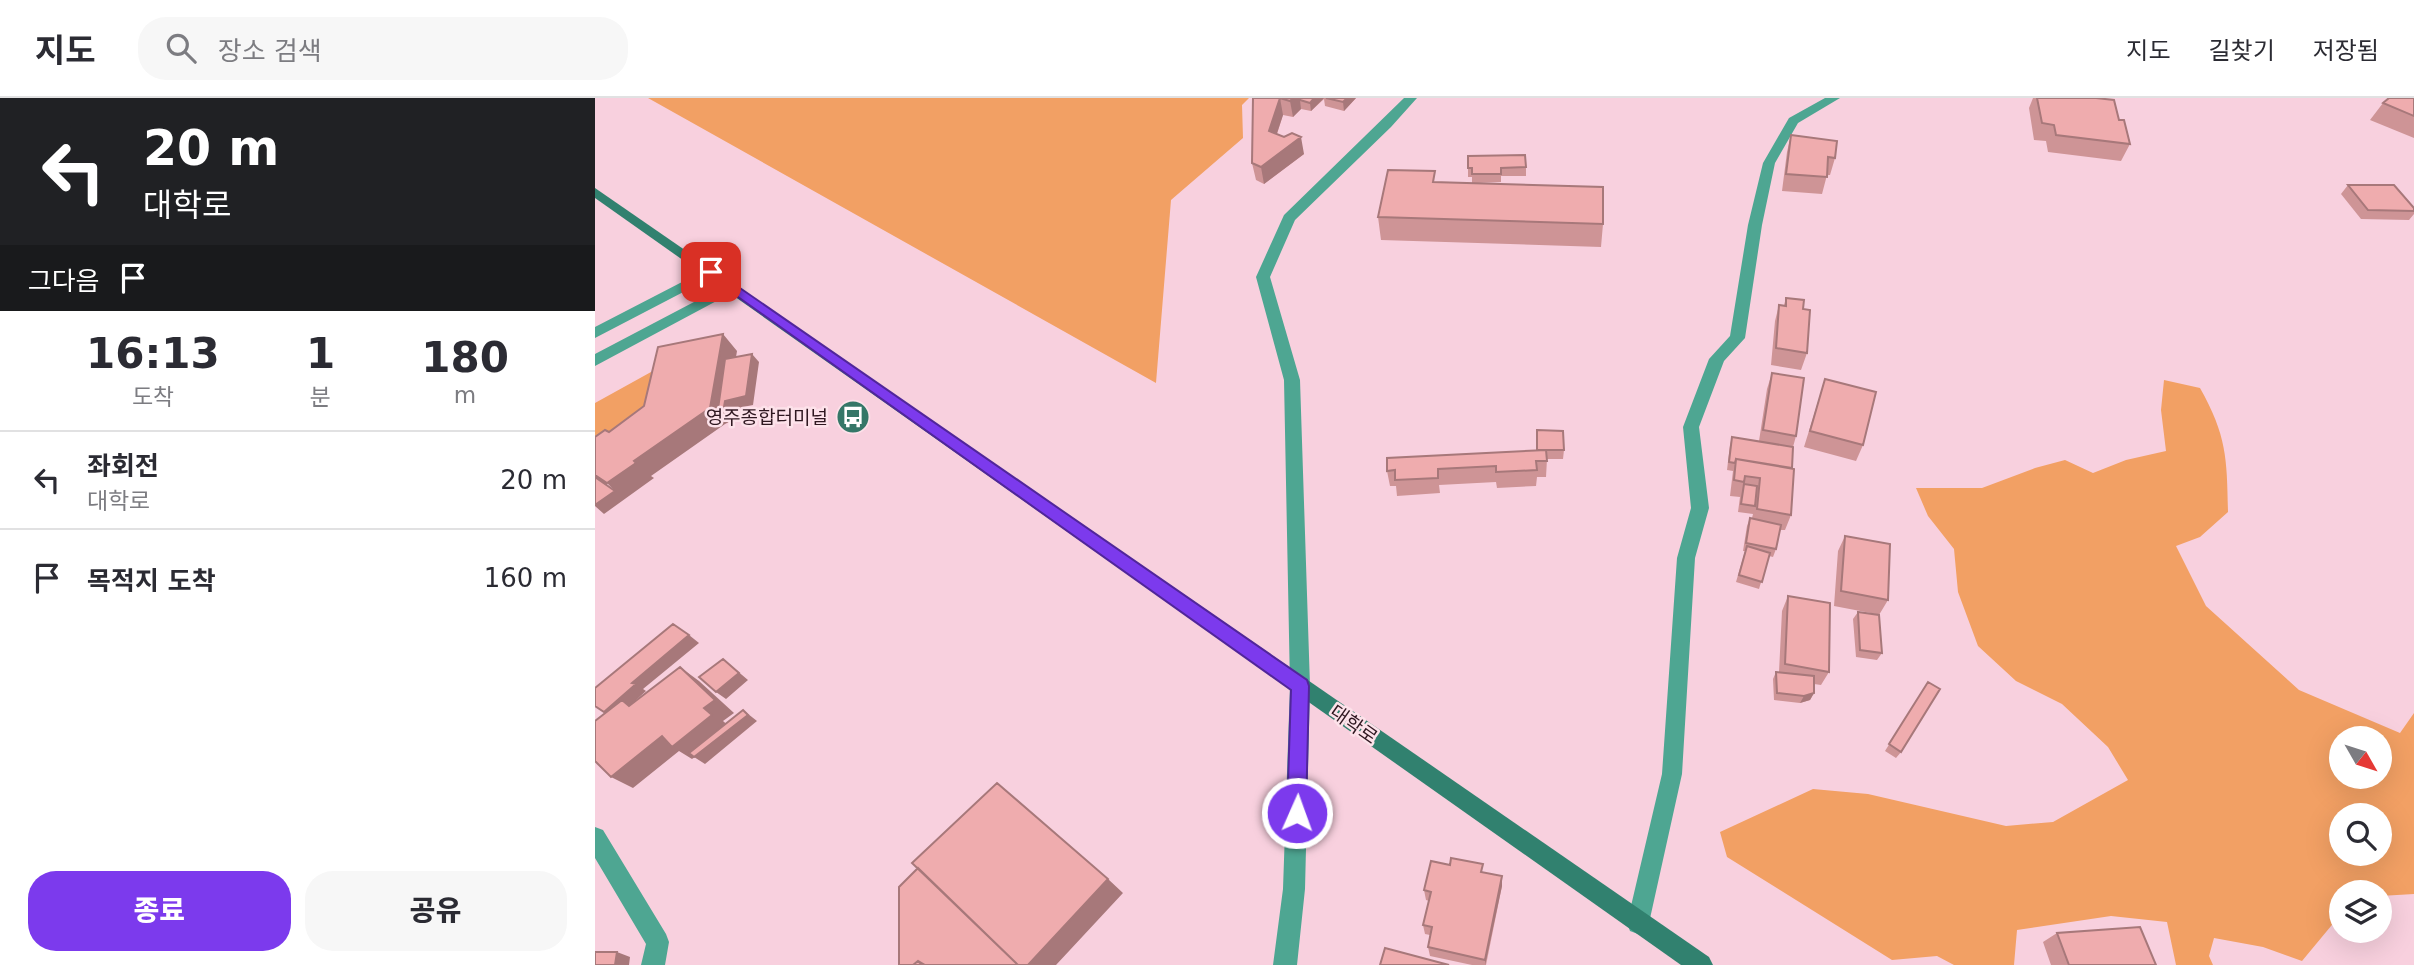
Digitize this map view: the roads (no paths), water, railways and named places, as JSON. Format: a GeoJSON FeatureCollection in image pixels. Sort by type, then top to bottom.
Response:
{"type":"FeatureCollection","features":[{"type":"Feature","properties":{"kind":"main road","name":"대학로"},"geometry":{"type":"LineString","coordinates":[[595,192],[1701,965]]}},
{"type":"Feature","properties":{"kind":"street"},"geometry":{"type":"LineString","coordinates":[[1285,965],[1294,889],[1300,686],[1292,380],[1263,277],[1289,218],[1411,98]]}},
{"type":"Feature","properties":{"kind":"street"},"geometry":{"type":"LineString","coordinates":[[1638,923],[1672,774],[1686,558],[1700,509],[1691,426],[1717,359],[1737,338],[1755,225],[1769,163],[1793,121],[1834,98]]}},
{"type":"Feature","properties":{"kind":"street"},"geometry":{"type":"LineString","coordinates":[[595,333],[711,272]]}},
{"type":"Feature","properties":{"kind":"street"},"geometry":{"type":"LineString","coordinates":[[595,361],[732,287]]}},
{"type":"Feature","properties":{"kind":"street"},"geometry":{"type":"LineString","coordinates":[[595,838],[658,942],[653,965]]}},
{"type":"Feature","properties":{"kind":"place","name":"영주종합터미널"},"geometry":{"type":"Point","coordinates":[853,417]}}]}
